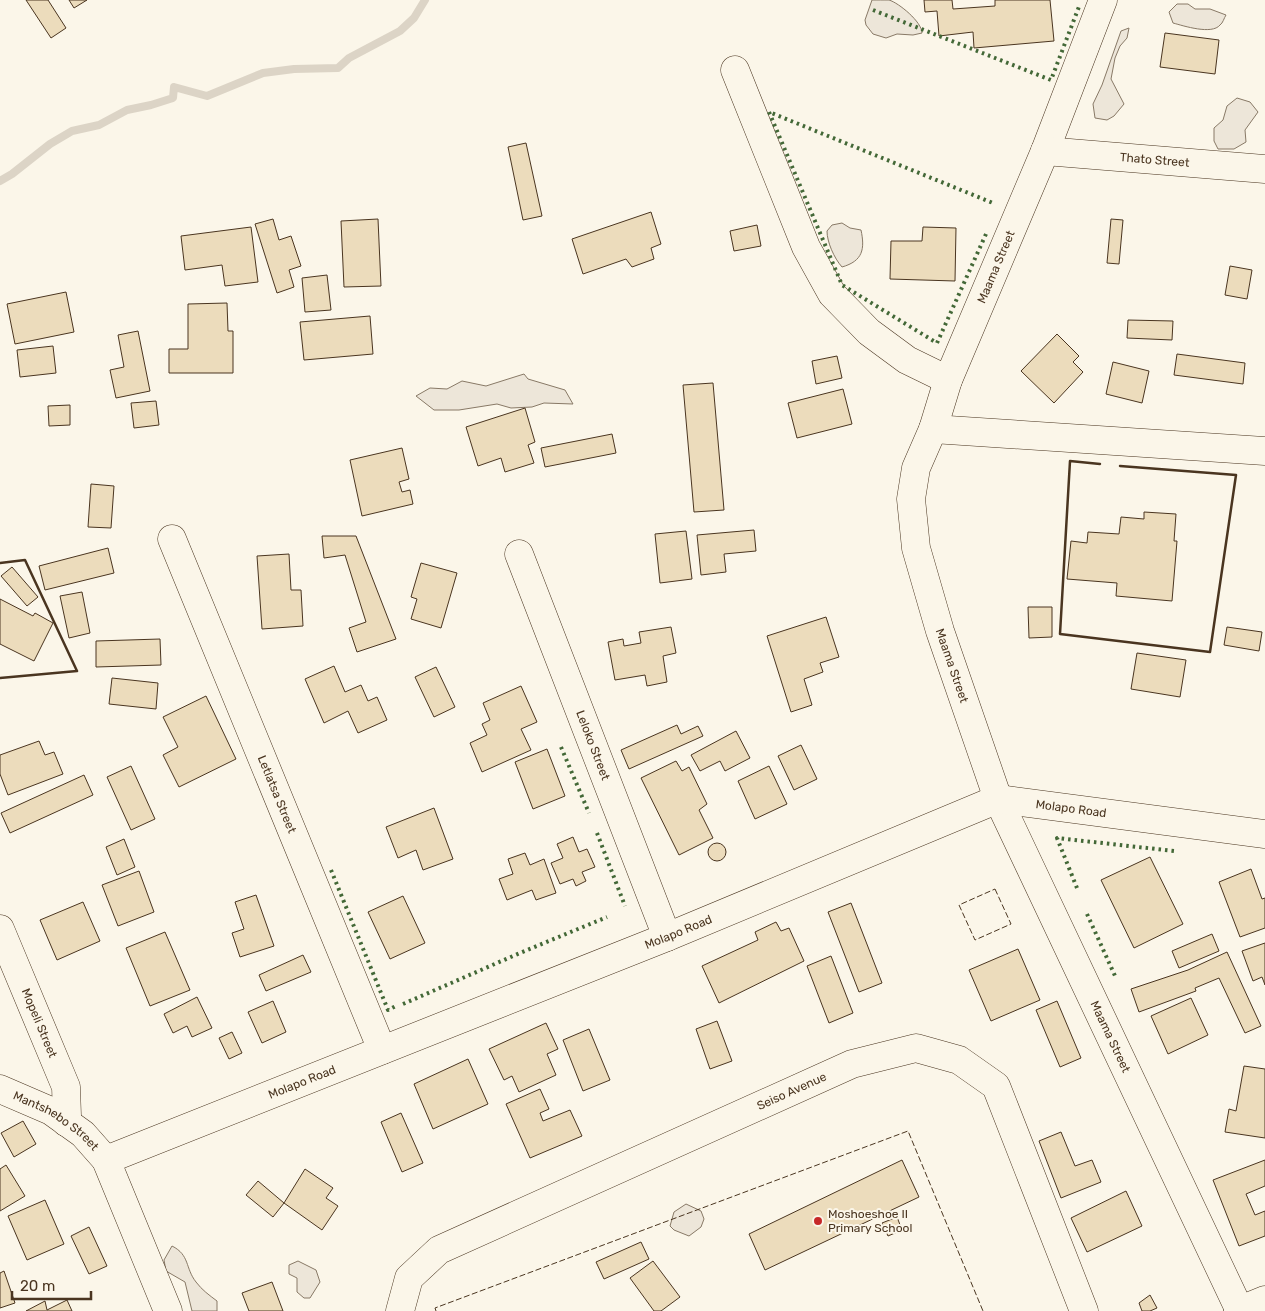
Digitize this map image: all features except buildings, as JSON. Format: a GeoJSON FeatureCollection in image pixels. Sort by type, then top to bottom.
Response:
{"type":"FeatureCollection","features":[{"type":"Feature","properties":{"kind":"street","name":"Maama Street"},"geometry":{"type":"LineString","coordinates":[[1103,0],[1045,151],[948,380],[933,429],[916,468],[911,499],[916,548],[940,631],[998,799],[1239,1311]]}},
{"type":"Feature","properties":{"kind":"street"},"geometry":{"type":"LineString","coordinates":[[735,70],[806,247],[832,294],[869,332],[907,360],[948,380]]}},
{"type":"Feature","properties":{"kind":"street","name":"Thato Street"},"geometry":{"type":"LineString","coordinates":[[1045,151],[1265,170]]}},
{"type":"Feature","properties":{"kind":"street"},"geometry":{"type":"LineString","coordinates":[[933,429],[1265,451]]}},
{"type":"Feature","properties":{"kind":"street","name":"Letlatsa Street"},"geometry":{"type":"LineString","coordinates":[[172,539],[382,1050]]}},
{"type":"Feature","properties":{"kind":"street","name":"Leloko Street"},"geometry":{"type":"LineString","coordinates":[[518,554],[667,937]]}},
{"type":"Feature","properties":{"kind":"street","name":"Molapo Road"},"geometry":{"type":"LineString","coordinates":[[106,1160],[667,937],[998,799],[1265,834]]}},
{"type":"Feature","properties":{"kind":"street","name":"Mopeli Street"},"geometry":{"type":"LineString","coordinates":[[0,929],[66,1087],[66,1122]]}},
{"type":"Feature","properties":{"kind":"street","name":"Seiso Avenue"},"geometry":{"type":"LineString","coordinates":[[400,1311],[409,1278],[439,1250],[852,1064],[916,1048],[959,1060],[996,1086],[1084,1311]]}},
{"type":"Feature","properties":{"kind":"street","name":"Mantshebo Street"},"geometry":{"type":"LineString","coordinates":[[0,1089],[51,1111],[82,1134],[106,1160]]}},
{"type":"Feature","properties":{"kind":"street"},"geometry":{"type":"LineString","coordinates":[[106,1160],[168,1311]]}},
{"type":"Feature","properties":{"kind":"street"},"geometry":{"type":"LineString","coordinates":[[1239,1311],[1265,1300]]}},
{"type":"Feature","properties":{"kind":"shaded area"},"geometry":{"type":"Polygon","coordinates":[[[872,0],[889,0],[898,5],[914,19],[922,33],[913,35],[897,34],[886,38],[873,34],[866,25],[865,20],[872,0]]]}},
{"type":"Feature","properties":{"kind":"shaded area"},"geometry":{"type":"Polygon","coordinates":[[[1177,4],[1188,4],[1195,9],[1210,9],[1226,15],[1222,23],[1216,28],[1205,30],[1191,28],[1173,23],[1169,12],[1177,4]]]}},
{"type":"Feature","properties":{"kind":"shaded area"},"geometry":{"type":"Polygon","coordinates":[[[1129,28],[1127,38],[1120,46],[1115,58],[1111,79],[1124,104],[1114,116],[1107,120],[1095,118],[1093,104],[1102,85],[1121,31],[1129,28]]]}},
{"type":"Feature","properties":{"kind":"shaded area"},"geometry":{"type":"Polygon","coordinates":[[[1237,98],[1250,102],[1258,112],[1245,130],[1246,142],[1234,149],[1218,149],[1214,141],[1214,128],[1223,120],[1227,106],[1237,98]]]}},
{"type":"Feature","properties":{"kind":"shaded area"},"geometry":{"type":"Polygon","coordinates":[[[842,223],[850,228],[861,230],[863,243],[858,258],[842,267],[832,250],[827,231],[832,225],[842,223]]]}},
{"type":"Feature","properties":{"kind":"shaded area"},"geometry":{"type":"Polygon","coordinates":[[[524,374],[528,379],[565,390],[573,404],[544,403],[532,407],[511,408],[497,404],[459,410],[434,410],[416,396],[430,388],[447,389],[462,381],[486,386],[524,374]]]}},
{"type":"Feature","properties":{"kind":"shaded area"},"geometry":{"type":"Polygon","coordinates":[[[686,1204],[701,1211],[704,1219],[701,1227],[689,1236],[674,1230],[670,1226],[674,1212],[686,1204]]]}},
{"type":"Feature","properties":{"kind":"shaded area"},"geometry":{"type":"Polygon","coordinates":[[[172,1246],[182,1253],[198,1285],[217,1301],[217,1311],[192,1311],[185,1282],[166,1271],[164,1260],[172,1246]]]}},
{"type":"Feature","properties":{"kind":"shaded area"},"geometry":{"type":"Polygon","coordinates":[[[298,1261],[316,1270],[320,1282],[310,1298],[304,1298],[297,1292],[297,1278],[289,1274],[289,1265],[298,1261]]]}},
{"type":"Feature","properties":{"kind":"waterway"},"geometry":{"type":"LineString","coordinates":[[0,181],[12,174],[50,144],[72,131],[99,125],[127,110],[173,98],[174,87],[207,96],[263,73],[294,69],[338,68],[349,58],[400,31],[414,18],[425,0]]}},
{"type":"Feature","properties":{"kind":"hedge"},"geometry":{"type":"LineString","coordinates":[[873,10],[1051,80],[1080,4]]}},
{"type":"Feature","properties":{"kind":"hedge"},"geometry":{"type":"LineString","coordinates":[[986,234],[937,343],[842,285],[769,112],[993,203]]}},
{"type":"Feature","properties":{"kind":"hedge"},"geometry":{"type":"LineString","coordinates":[[561,747],[589,813]]}},
{"type":"Feature","properties":{"kind":"hedge"},"geometry":{"type":"LineString","coordinates":[[597,833],[625,906]]}},
{"type":"Feature","properties":{"kind":"hedge"},"geometry":{"type":"LineString","coordinates":[[1077,888],[1057,838],[1174,851]]}},
{"type":"Feature","properties":{"kind":"hedge"},"geometry":{"type":"LineString","coordinates":[[331,870],[388,1010],[396,1006]]}},
{"type":"Feature","properties":{"kind":"hedge"},"geometry":{"type":"LineString","coordinates":[[1087,914],[1116,978]]}},
{"type":"Feature","properties":{"kind":"hedge"},"geometry":{"type":"LineString","coordinates":[[403,1004],[607,917]]}},
{"type":"Feature","properties":{"kind":"fence"},"geometry":{"type":"LineString","coordinates":[[995,889],[1011,924],[975,940],[959,905],[995,889]]}},
{"type":"Feature","properties":{"kind":"fence"},"geometry":{"type":"LineString","coordinates":[[436,1311],[435,1308],[908,1131],[983,1311]]}},
{"type":"Feature","properties":{"kind":"wall"},"geometry":{"type":"LineString","coordinates":[[1100,464],[1070,461],[1060,634],[1210,652],[1236,475],[1120,466]]}},
{"type":"Feature","properties":{"kind":"wall"},"geometry":{"type":"LineString","coordinates":[[0,563],[25,560],[77,671],[0,678]]}},
{"type":"Feature","properties":{"kind":"place","name":"Moshoeshoe II Primary School"},"geometry":{"type":"Point","coordinates":[818,1221]}}]}
